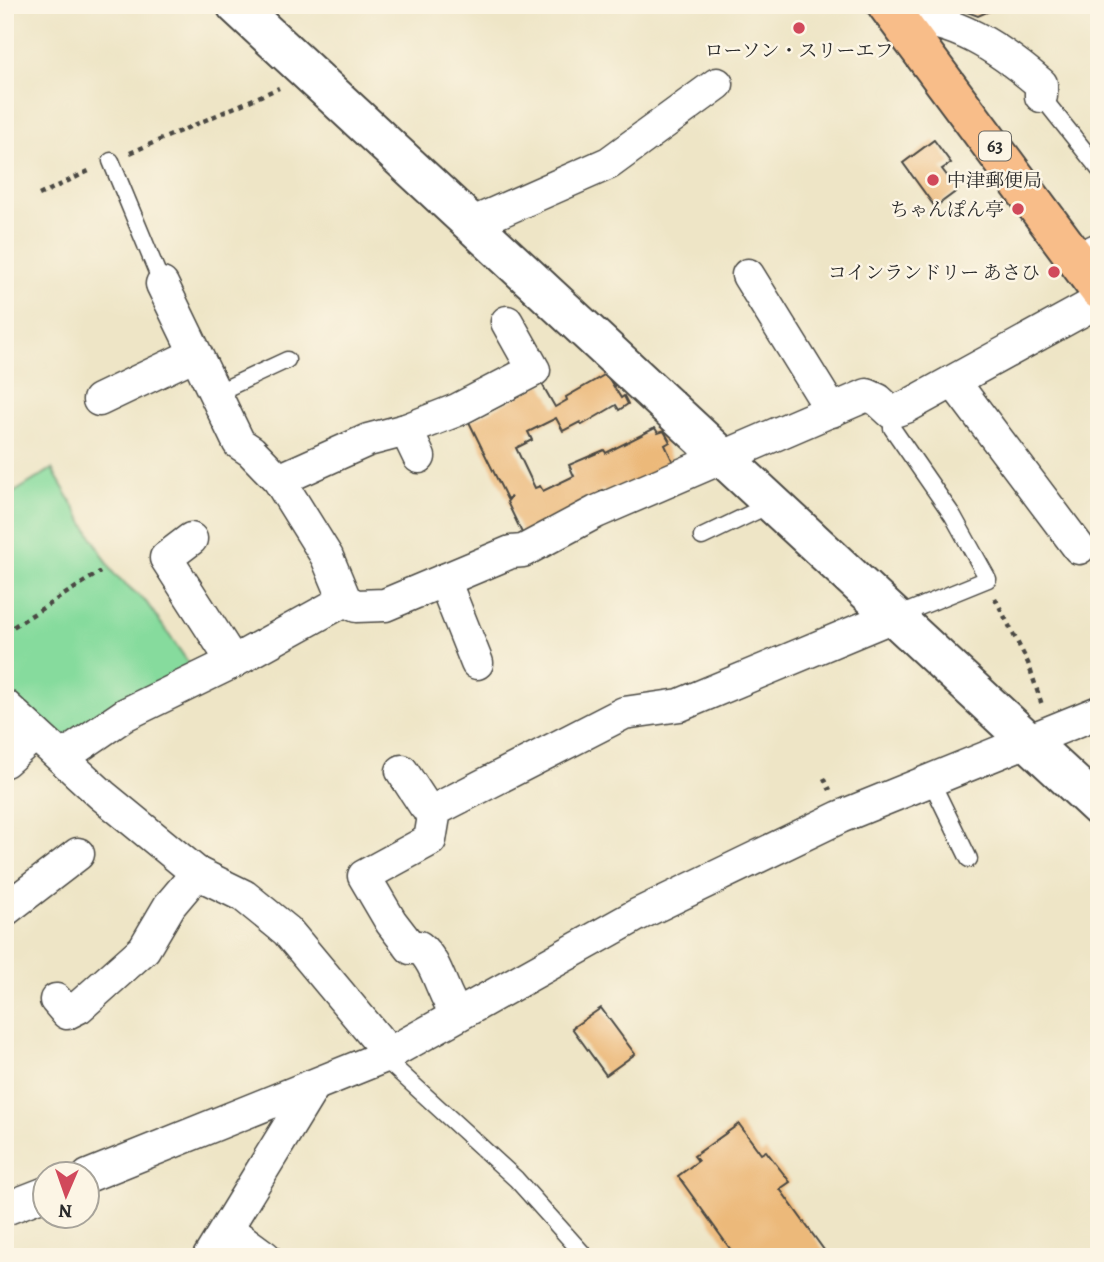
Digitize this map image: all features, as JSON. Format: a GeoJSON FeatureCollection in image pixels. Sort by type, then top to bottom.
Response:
{"type":"FeatureCollection","features":[{"type":"Feature","properties":{"kind":"main road","name":"63"},"geometry":{"type":"LineString","coordinates":[[893,12],[1088,254],[1099,290]]}},
{"type":"Feature","properties":{"kind":"street"},"geometry":{"type":"LineString","coordinates":[[236,5],[891,617],[1039,736],[1099,807]]}},
{"type":"Feature","properties":{"kind":"street"},"geometry":{"type":"LineString","coordinates":[[893,12],[921,17],[962,31],[1004,52],[1041,84],[1041,96]]}},
{"type":"Feature","properties":{"kind":"street"},"geometry":{"type":"LineString","coordinates":[[471,224],[609,163],[718,84]]}},
{"type":"Feature","properties":{"kind":"street"},"geometry":{"type":"LineString","coordinates":[[162,284],[194,355],[239,443],[251,451],[279,480],[327,557],[345,600],[356,606],[385,605],[511,552],[523,551],[596,512],[867,395],[878,400],[891,412],[954,382],[1099,301]]}},
{"type":"Feature","properties":{"kind":"street"},"geometry":{"type":"LineString","coordinates":[[749,292],[832,411]]}},
{"type":"Feature","properties":{"kind":"street"},"geometry":{"type":"LineString","coordinates":[[279,480],[368,440],[413,444],[457,410],[534,370],[507,322]]}},
{"type":"Feature","properties":{"kind":"street"},"geometry":{"type":"LineString","coordinates":[[99,400],[194,355]]}},
{"type":"Feature","properties":{"kind":"street"},"geometry":{"type":"LineString","coordinates":[[954,382],[1079,548]]}},
{"type":"Feature","properties":{"kind":"street"},"geometry":{"type":"LineString","coordinates":[[191,539],[166,558],[233,662]]}},
{"type":"Feature","properties":{"kind":"street"},"geometry":{"type":"LineString","coordinates":[[444,580],[477,663]]}},
{"type":"Feature","properties":{"kind":"street"},"geometry":{"type":"LineString","coordinates":[[63,757],[125,714],[233,662],[345,600]]}},
{"type":"Feature","properties":{"kind":"street"},"geometry":{"type":"LineString","coordinates":[[457,1014],[447,1002],[426,953],[419,947],[411,948],[391,922],[364,876],[430,840],[435,810],[500,765],[624,713],[680,705],[891,617]]}},
{"type":"Feature","properties":{"kind":"street"},"geometry":{"type":"LineString","coordinates":[[5,706],[102,795],[197,873],[244,896],[287,931],[386,1054]]}},
{"type":"Feature","properties":{"kind":"street"},"geometry":{"type":"LineString","coordinates":[[102,1170],[313,1087],[386,1054],[637,915],[864,805],[1099,712]]}},
{"type":"Feature","properties":{"kind":"street"},"geometry":{"type":"LineString","coordinates":[[5,761],[35,734]]}},
{"type":"Feature","properties":{"kind":"street"},"geometry":{"type":"LineString","coordinates":[[402,771],[425,806],[435,810]]}},
{"type":"Feature","properties":{"kind":"street"},"geometry":{"type":"LineString","coordinates":[[5,910],[78,854]]}},
{"type":"Feature","properties":{"kind":"street"},"geometry":{"type":"LineString","coordinates":[[55,1000],[66,1013],[79,1007],[144,949],[170,905],[197,873]]}},
{"type":"Feature","properties":{"kind":"street"},"geometry":{"type":"LineString","coordinates":[[209,1257],[313,1087]]}},
{"type":"Feature","properties":{"kind":"street"},"geometry":{"type":"LineString","coordinates":[[5,1209],[32,1198]]}},
{"type":"Feature","properties":{"kind":"street"},"geometry":{"type":"LineString","coordinates":[[227,1229],[265,1257]]}},
{"type":"Feature","properties":{"kind":"lane"},"geometry":{"type":"LineString","coordinates":[[1041,96],[1099,170]]}},
{"type":"Feature","properties":{"kind":"lane"},"geometry":{"type":"LineString","coordinates":[[111,160],[162,284]]}},
{"type":"Feature","properties":{"kind":"lane"},"geometry":{"type":"LineString","coordinates":[[214,394],[287,360]]}},
{"type":"Feature","properties":{"kind":"lane"},"geometry":{"type":"LineString","coordinates":[[891,412],[892,428],[953,516],[987,582],[909,614],[891,617]]}},
{"type":"Feature","properties":{"kind":"lane"},"geometry":{"type":"LineString","coordinates":[[702,537],[771,504]]}},
{"type":"Feature","properties":{"kind":"lane"},"geometry":{"type":"LineString","coordinates":[[930,779],[969,859]]}},
{"type":"Feature","properties":{"kind":"lane"},"geometry":{"type":"LineString","coordinates":[[386,1054],[516,1179],[586,1257]]}},
{"type":"Feature","properties":{"kind":"path"},"geometry":{"type":"LineString","coordinates":[[39,195],[111,160],[188,130],[288,84],[306,71]]}},
{"type":"Feature","properties":{"kind":"path"},"geometry":{"type":"LineString","coordinates":[[5,632],[100,572]]}},
{"type":"Feature","properties":{"kind":"path"},"geometry":{"type":"LineString","coordinates":[[987,582],[1028,663],[1039,736]]}},
{"type":"Feature","properties":{"kind":"green space"},"geometry":{"type":"Polygon","coordinates":[[[52,469],[114,574],[146,602],[195,672],[63,753],[5,703],[5,498],[52,469]]]}},
{"type":"Feature","properties":{"kind":"building"},"geometry":{"type":"Polygon","coordinates":[[[948,5],[1003,5],[978,16],[948,5]]]}},
{"type":"Feature","properties":{"kind":"building","name":"中津郵便局"},"geometry":{"type":"Polygon","coordinates":[[[934,140],[951,163],[942,169],[958,190],[935,207],[903,163],[934,140]]]}},
{"type":"Feature","properties":{"kind":"building"},"geometry":{"type":"Polygon","coordinates":[[[606,374],[628,404],[619,410],[616,405],[582,425],[580,422],[563,431],[556,418],[528,432],[532,440],[516,448],[535,488],[540,486],[543,491],[574,476],[569,465],[604,450],[606,453],[655,428],[658,433],[664,431],[670,442],[665,445],[673,462],[607,498],[603,490],[600,491],[604,499],[523,535],[507,502],[511,497],[507,499],[469,422],[542,384],[555,407],[567,400],[566,397],[606,374]]]}},
{"type":"Feature","properties":{"kind":"building"},"geometry":{"type":"Polygon","coordinates":[[[601,1008],[635,1054],[606,1075],[572,1028],[601,1008]]]}},
{"type":"Feature","properties":{"kind":"building"},"geometry":{"type":"Polygon","coordinates":[[[739,1124],[761,1154],[766,1151],[790,1182],[780,1189],[824,1250],[814,1257],[736,1257],[678,1176],[698,1161],[694,1156],[739,1124]]]}},
{"type":"Feature","properties":{"kind":"place","name":"ローソン・スリーエフ"},"geometry":{"type":"Point","coordinates":[799,28]}},
{"type":"Feature","properties":{"kind":"place","name":"中津郵便局"},"geometry":{"type":"Point","coordinates":[933,180]}},
{"type":"Feature","properties":{"kind":"place","name":"ちゃんぽん亭"},"geometry":{"type":"Point","coordinates":[1018,209]}},
{"type":"Feature","properties":{"kind":"place","name":"コインランドリー あさひ"},"geometry":{"type":"Point","coordinates":[1054,272]}}]}
